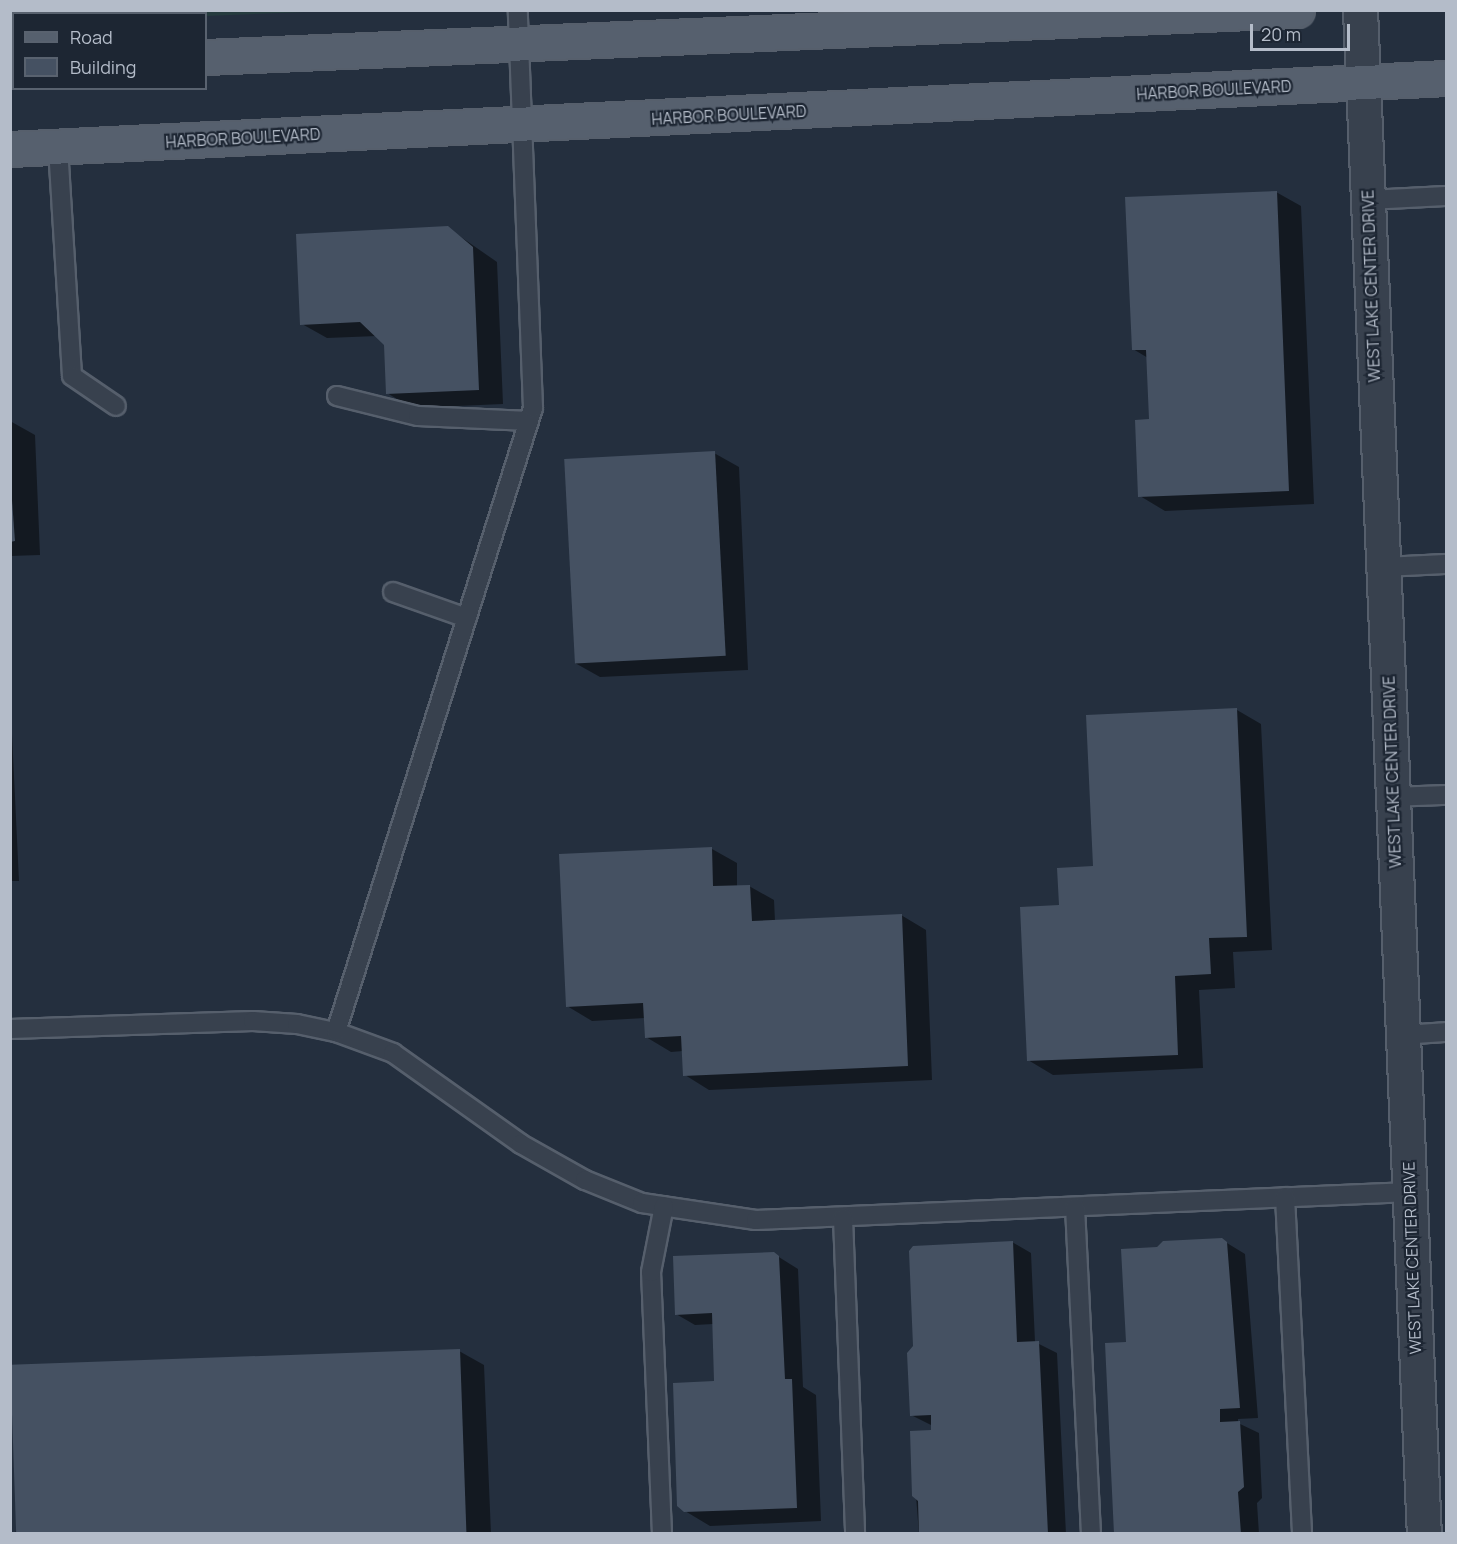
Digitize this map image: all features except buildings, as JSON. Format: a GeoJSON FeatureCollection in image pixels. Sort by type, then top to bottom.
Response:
{"type":"FeatureCollection","features":[{"type":"Feature","properties":{"kind":"main road"},"geometry":{"type":"LineString","coordinates":[[207,57],[1298,10]]}},
{"type":"Feature","properties":{"kind":"main road","name":"HARBOR BOULEVARD"},"geometry":{"type":"LineString","coordinates":[[10,149],[1446,78]]}},
{"type":"Feature","properties":{"kind":"street","name":"WEST LAKE CENTER DRIVE"},"geometry":{"type":"LineString","coordinates":[[1360,10],[1424,1533]]}},
{"type":"Feature","properties":{"kind":"lane"},"geometry":{"type":"LineString","coordinates":[[336,1032],[533,408],[518,10]]}},
{"type":"Feature","properties":{"kind":"lane"},"geometry":{"type":"LineString","coordinates":[[58,147],[72,376],[116,406]]}},
{"type":"Feature","properties":{"kind":"lane"},"geometry":{"type":"LineString","coordinates":[[1368,200],[1446,196]]}},
{"type":"Feature","properties":{"kind":"lane"},"geometry":{"type":"LineString","coordinates":[[337,396],[418,416],[529,421]]}},
{"type":"Feature","properties":{"kind":"lane"},"geometry":{"type":"LineString","coordinates":[[1383,567],[1446,564]]}},
{"type":"Feature","properties":{"kind":"lane"},"geometry":{"type":"LineString","coordinates":[[393,592],[466,618]]}},
{"type":"Feature","properties":{"kind":"lane"},"geometry":{"type":"LineString","coordinates":[[1393,797],[1446,795]]}},
{"type":"Feature","properties":{"kind":"lane"},"geometry":{"type":"LineString","coordinates":[[10,1029],[253,1021],[297,1023],[336,1032],[393,1053],[521,1144],[585,1180],[642,1203],[756,1220],[1410,1192]]}},
{"type":"Feature","properties":{"kind":"lane"},"geometry":{"type":"LineString","coordinates":[[1403,1035],[1446,1032]]}},
{"type":"Feature","properties":{"kind":"lane"},"geometry":{"type":"LineString","coordinates":[[1285,1197],[1302,1533]]}},
{"type":"Feature","properties":{"kind":"lane"},"geometry":{"type":"LineString","coordinates":[[662,1533],[651,1272],[664,1206]]}},
{"type":"Feature","properties":{"kind":"lane"},"geometry":{"type":"LineString","coordinates":[[1075,1207],[1091,1533]]}},
{"type":"Feature","properties":{"kind":"lane"},"geometry":{"type":"LineString","coordinates":[[843,1218],[855,1533]]}},
{"type":"Feature","properties":{"kind":"green space"},"geometry":{"type":"Polygon","coordinates":[[[11,10],[331,11],[207,16],[207,12],[12,12],[11,25],[11,10]]]}}]}
